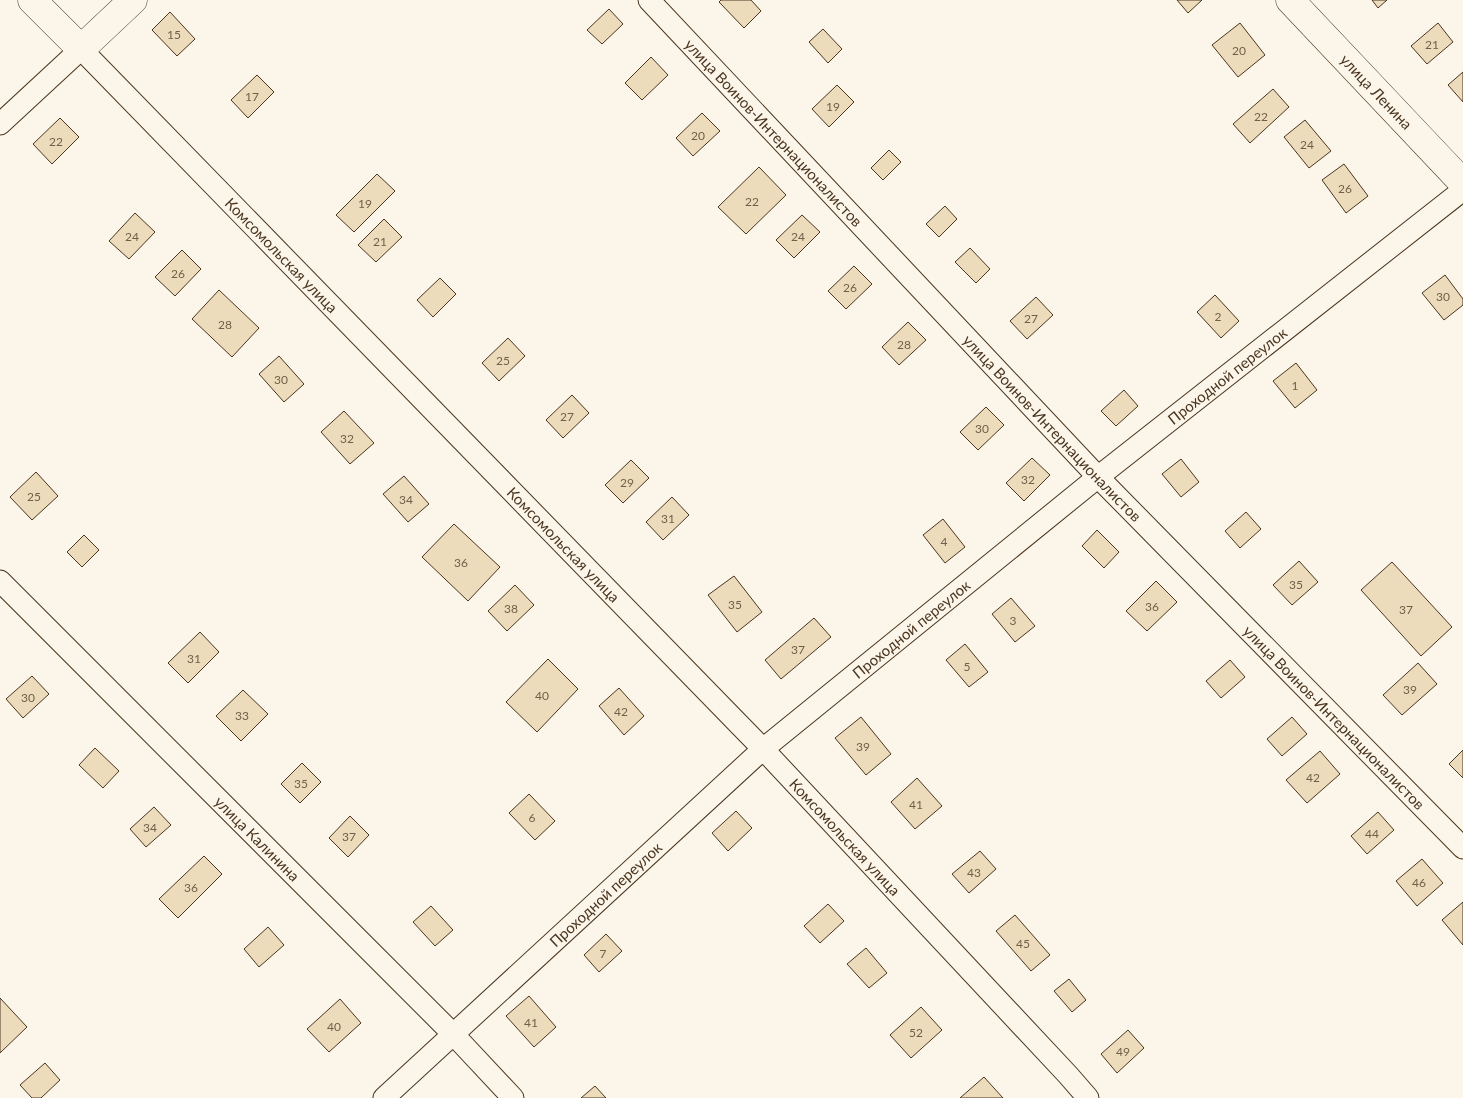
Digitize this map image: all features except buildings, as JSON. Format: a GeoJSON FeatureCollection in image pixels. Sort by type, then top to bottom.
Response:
{"type":"FeatureCollection","features":[{"type":"Feature","properties":{"kind":"main road","name":"Комсомольская улица"},"geometry":{"type":"LineString","coordinates":[[32,0],[81,49]]}},
{"type":"Feature","properties":{"kind":"main road"},"geometry":{"type":"LineString","coordinates":[[81,49],[134,0]]}},
{"type":"Feature","properties":{"kind":"main road","name":"улица Ленина"},"geometry":{"type":"LineString","coordinates":[[1290,0],[1463,183]]}},
{"type":"Feature","properties":{"kind":"street","name":"улица Воинов-Интернационалистов"},"geometry":{"type":"LineString","coordinates":[[648,0],[1098,477],[1463,848]]}},
{"type":"Feature","properties":{"kind":"street"},"geometry":{"type":"LineString","coordinates":[[0,124],[81,49]]}},
{"type":"Feature","properties":{"kind":"street","name":"Комсомольская улица"},"geometry":{"type":"LineString","coordinates":[[81,49],[763,749],[1088,1098]]}},
{"type":"Feature","properties":{"kind":"street","name":"Проходной переулок"},"geometry":{"type":"LineString","coordinates":[[384,1098],[763,749],[1098,477],[1463,190]]}},
{"type":"Feature","properties":{"kind":"street","name":"улица Калинина"},"geometry":{"type":"LineString","coordinates":[[0,582],[454,1035],[513,1098]]}}]}
